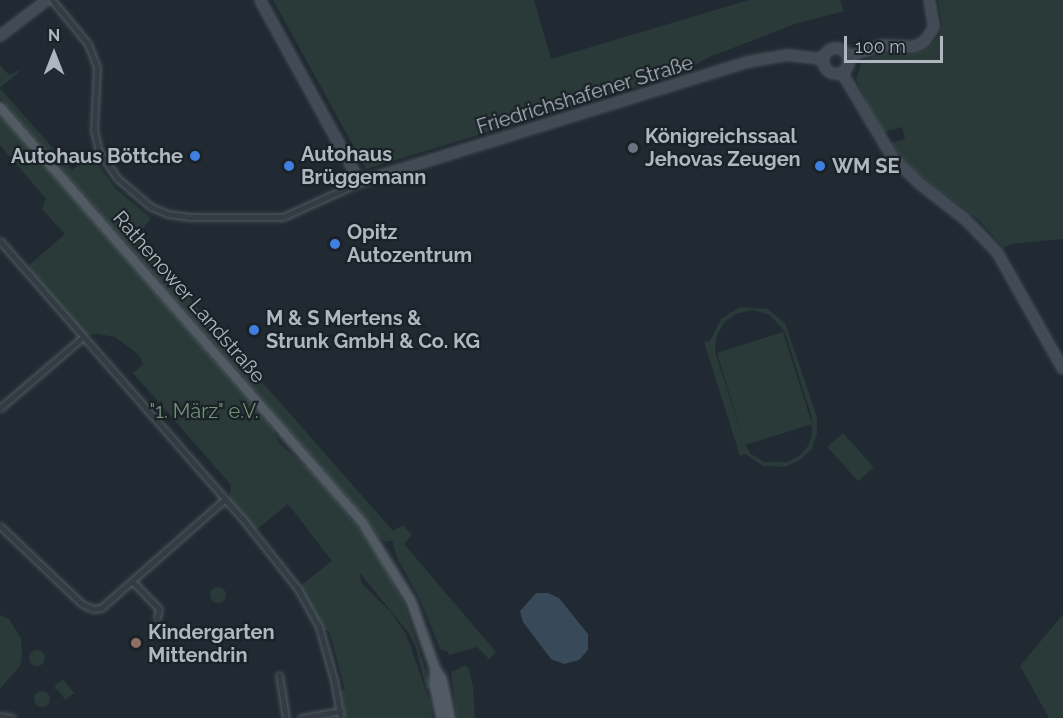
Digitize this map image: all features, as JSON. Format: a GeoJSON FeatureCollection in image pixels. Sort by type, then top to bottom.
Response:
{"type":"FeatureCollection","features":[{"type":"Feature","properties":{"kind":"main road","name":"Rathenower Landstraße"},"geometry":{"type":"LineString","coordinates":[[0,107],[362,522],[411,601],[435,668],[442,679],[450,718]]}},
{"type":"Feature","properties":{"kind":"main road","name":"Rathenower Landstraße"},"geometry":{"type":"LineString","coordinates":[[435,668],[434,684],[441,718]]}},
{"type":"Feature","properties":{"kind":"street"},"geometry":{"type":"LineString","coordinates":[[0,36],[47,0]]}},
{"type":"Feature","properties":{"kind":"street"},"geometry":{"type":"LineString","coordinates":[[52,0],[88,44],[97,67],[94,130],[99,151],[117,178],[151,207],[168,214],[190,217],[283,217],[360,182],[260,0]]}},
{"type":"Feature","properties":{"kind":"street"},"geometry":{"type":"LineString","coordinates":[[842,73],[848,66],[848,57],[883,45],[913,47],[924,42],[934,27],[930,0]]}},
{"type":"Feature","properties":{"kind":"street","name":"Friedrichshafener Straße"},"geometry":{"type":"LineString","coordinates":[[823,59],[827,52],[834,48],[843,50],[848,57]]}},
{"type":"Feature","properties":{"kind":"street","name":"Friedrichshafener Straße"},"geometry":{"type":"LineString","coordinates":[[360,182],[747,63],[788,55],[823,59]]}},
{"type":"Feature","properties":{"kind":"street","name":"Friedrichshafener Straße"},"geometry":{"type":"LineString","coordinates":[[823,59],[828,72],[842,73],[892,158],[920,184],[965,219],[997,252],[1063,369]]}},
{"type":"Feature","properties":{"kind":"street"},"geometry":{"type":"LineString","coordinates":[[0,241],[282,567],[309,607],[325,645],[341,718]]}},
{"type":"Feature","properties":{"kind":"street"},"geometry":{"type":"LineString","coordinates":[[0,408],[83,337]]}},
{"type":"Feature","properties":{"kind":"street"},"geometry":{"type":"LineString","coordinates":[[0,526],[87,608],[101,608],[225,499]]}},
{"type":"Feature","properties":{"kind":"street"},"geometry":{"type":"LineString","coordinates":[[132,581],[159,609],[157,618]]}},
{"type":"Feature","properties":{"kind":"street"},"geometry":{"type":"LineString","coordinates":[[279,675],[286,718]]}},
{"type":"Feature","properties":{"kind":"street"},"geometry":{"type":"LineString","coordinates":[[301,718],[340,711]]}},
{"type":"Feature","properties":{"kind":"street"},"geometry":{"type":"LineString","coordinates":[[0,716],[12,718]]}},
{"type":"Feature","properties":{"kind":"green space"},"geometry":{"type":"Polygon","coordinates":[[[273,0],[534,0],[551,59],[749,0],[840,0],[844,11],[795,24],[712,56],[672,76],[366,169],[273,0]]]}},
{"type":"Feature","properties":{"kind":"green space"},"geometry":{"type":"Polygon","coordinates":[[[938,0],[1063,0],[1063,239],[1011,244],[1004,248],[980,221],[923,178],[902,158],[891,143],[905,139],[902,127],[884,132],[865,99],[856,79],[862,61],[885,53],[915,54],[928,48],[940,34],[942,24],[938,0]]]}},
{"type":"Feature","properties":{"kind":"green space"},"geometry":{"type":"Polygon","coordinates":[[[0,65],[9,75],[22,69],[0,88],[0,65]]]}},
{"type":"Feature","properties":{"kind":"green space"},"geometry":{"type":"Polygon","coordinates":[[[0,88],[72,170],[91,155],[115,188],[151,218],[139,234],[193,296],[191,301],[393,531],[403,525],[412,535],[404,544],[496,652],[489,659],[477,647],[449,655],[448,652],[440,649],[420,599],[397,558],[392,540],[386,542],[379,538],[364,516],[0,98],[0,88]]]}},
{"type":"Feature","properties":{"kind":"green space","name":"\"1. März\" e.V."},"geometry":{"type":"Polygon","coordinates":[[[0,112],[273,429],[279,443],[313,473],[358,527],[380,558],[405,606],[431,687],[426,689],[416,648],[408,632],[359,572],[362,584],[391,612],[406,634],[431,705],[432,718],[345,718],[340,691],[345,689],[330,634],[328,630],[324,631],[300,586],[332,561],[288,504],[256,530],[229,499],[231,485],[133,373],[143,364],[139,355],[115,337],[97,334],[86,336],[27,267],[65,234],[42,209],[46,199],[0,145],[0,112]]]}},
{"type":"Feature","properties":{"kind":"green space"},"geometry":{"type":"Polygon","coordinates":[[[740,307],[767,309],[785,323],[817,417],[817,433],[812,449],[800,460],[785,467],[763,466],[745,454],[740,456],[704,342],[710,341],[721,319],[740,307]],[[753,310],[736,314],[724,323],[716,338],[715,352],[745,444],[717,353],[783,332],[812,424],[785,332],[770,315],[753,310]],[[812,424],[745,445],[751,454],[765,462],[787,462],[799,456],[808,446],[812,424]]]}},
{"type":"Feature","properties":{"kind":"green space"},"geometry":{"type":"Polygon","coordinates":[[[843,433],[874,467],[858,481],[827,447],[843,433]]]}},
{"type":"Feature","properties":{"kind":"green space"},"geometry":{"type":"Polygon","coordinates":[[[218,587],[226,595],[218,603],[210,595],[218,587]]]}},
{"type":"Feature","properties":{"kind":"green space"},"geometry":{"type":"Polygon","coordinates":[[[1063,614],[1063,718],[1049,718],[1020,666],[1063,614]]]}},
{"type":"Feature","properties":{"kind":"green space"},"geometry":{"type":"Polygon","coordinates":[[[0,615],[9,619],[21,638],[22,655],[20,666],[0,689],[0,615]]]}},
{"type":"Feature","properties":{"kind":"green space"},"geometry":{"type":"Polygon","coordinates":[[[37,650],[45,658],[37,666],[29,658],[37,650]]]}},
{"type":"Feature","properties":{"kind":"green space"},"geometry":{"type":"Polygon","coordinates":[[[465,665],[469,669],[473,687],[475,718],[457,718],[451,672],[465,665]]]}},
{"type":"Feature","properties":{"kind":"green space"},"geometry":{"type":"Polygon","coordinates":[[[63,679],[74,693],[65,700],[54,686],[63,679]]]}},
{"type":"Feature","properties":{"kind":"green space"},"geometry":{"type":"Polygon","coordinates":[[[39,691],[45,691],[50,699],[48,705],[39,707],[34,702],[34,696],[39,691]]]}},
{"type":"Feature","properties":{"kind":"water"},"geometry":{"type":"Polygon","coordinates":[[[536,593],[548,593],[559,598],[588,634],[588,650],[579,660],[564,664],[551,659],[523,622],[520,611],[536,593]]]}},
{"type":"Feature","properties":{"kind":"place","name":"Königreichssaal Jehovas Zeugen"},"geometry":{"type":"Point","coordinates":[633,148]}},
{"type":"Feature","properties":{"kind":"place","name":"Autohaus Böttche"},"geometry":{"type":"Point","coordinates":[195,156]}},
{"type":"Feature","properties":{"kind":"place","name":"Autohaus Brüggemann"},"geometry":{"type":"Point","coordinates":[289,166]}},
{"type":"Feature","properties":{"kind":"place","name":"WM SE"},"geometry":{"type":"Point","coordinates":[820,166]}},
{"type":"Feature","properties":{"kind":"place","name":"Opitz Autozentrum"},"geometry":{"type":"Point","coordinates":[335,244]}},
{"type":"Feature","properties":{"kind":"place","name":"M & S Mertens & Strunk GmbH & Co. KG"},"geometry":{"type":"Point","coordinates":[254,330]}},
{"type":"Feature","properties":{"kind":"place","name":"Kindergarten Mittendrin"},"geometry":{"type":"Point","coordinates":[136,643]}}]}
